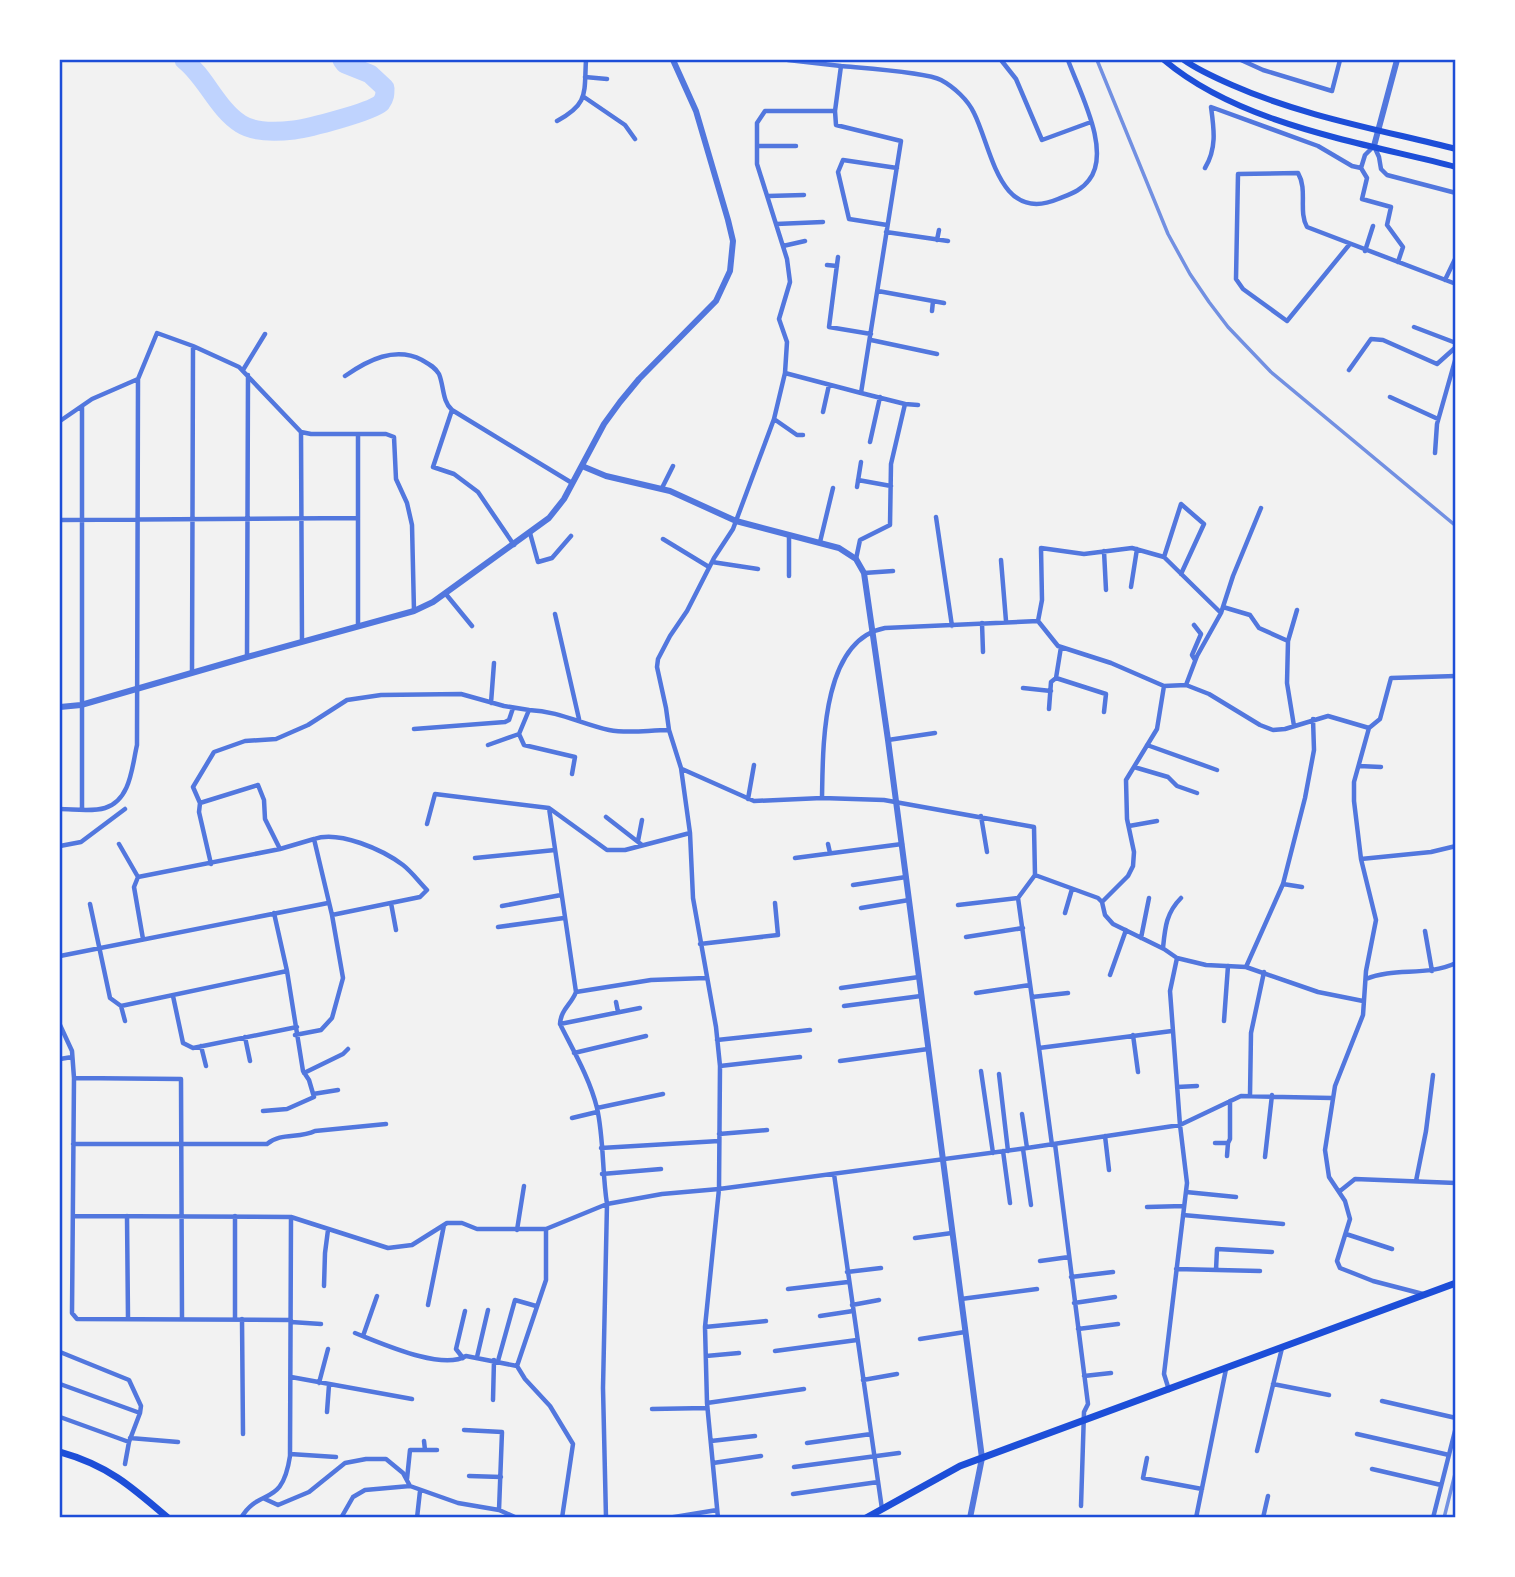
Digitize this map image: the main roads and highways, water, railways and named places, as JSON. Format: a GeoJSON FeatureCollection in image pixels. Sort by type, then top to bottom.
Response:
{"type":"FeatureCollection","features":[{"type":"Feature","properties":{"kind":"main road"},"geometry":{"type":"LineString","coordinates":[[1164,60],[1178,71],[1242,106],[1291,125],[1455,167]]}},
{"type":"Feature","properties":{"kind":"main road"},"geometry":{"type":"LineString","coordinates":[[1184,60],[1252,94],[1455,149]]}},
{"type":"Feature","properties":{"kind":"main road"},"geometry":{"type":"LineString","coordinates":[[866,1517],[960,1466],[1455,1283]]}},
{"type":"Feature","properties":{"kind":"main road"},"geometry":{"type":"LineString","coordinates":[[60,1453],[105,1469],[168,1517]]}},
{"type":"Feature","properties":{"kind":"waterway"},"geometry":{"type":"LineString","coordinates":[[184,60],[233,118],[253,129],[273,131],[294,130],[325,123],[365,111],[381,103],[385,88],[370,74],[345,64],[342,60]]}},
{"type":"Feature","properties":{"kind":"railway"},"geometry":{"type":"LineString","coordinates":[[1097,60],[1168,234],[1190,274],[1228,327],[1271,372],[1456,526]]}},
{"type":"Feature","properties":{"kind":"railway"},"geometry":{"type":"LineString","coordinates":[[1444,1518],[1456,1470]]}}]}
